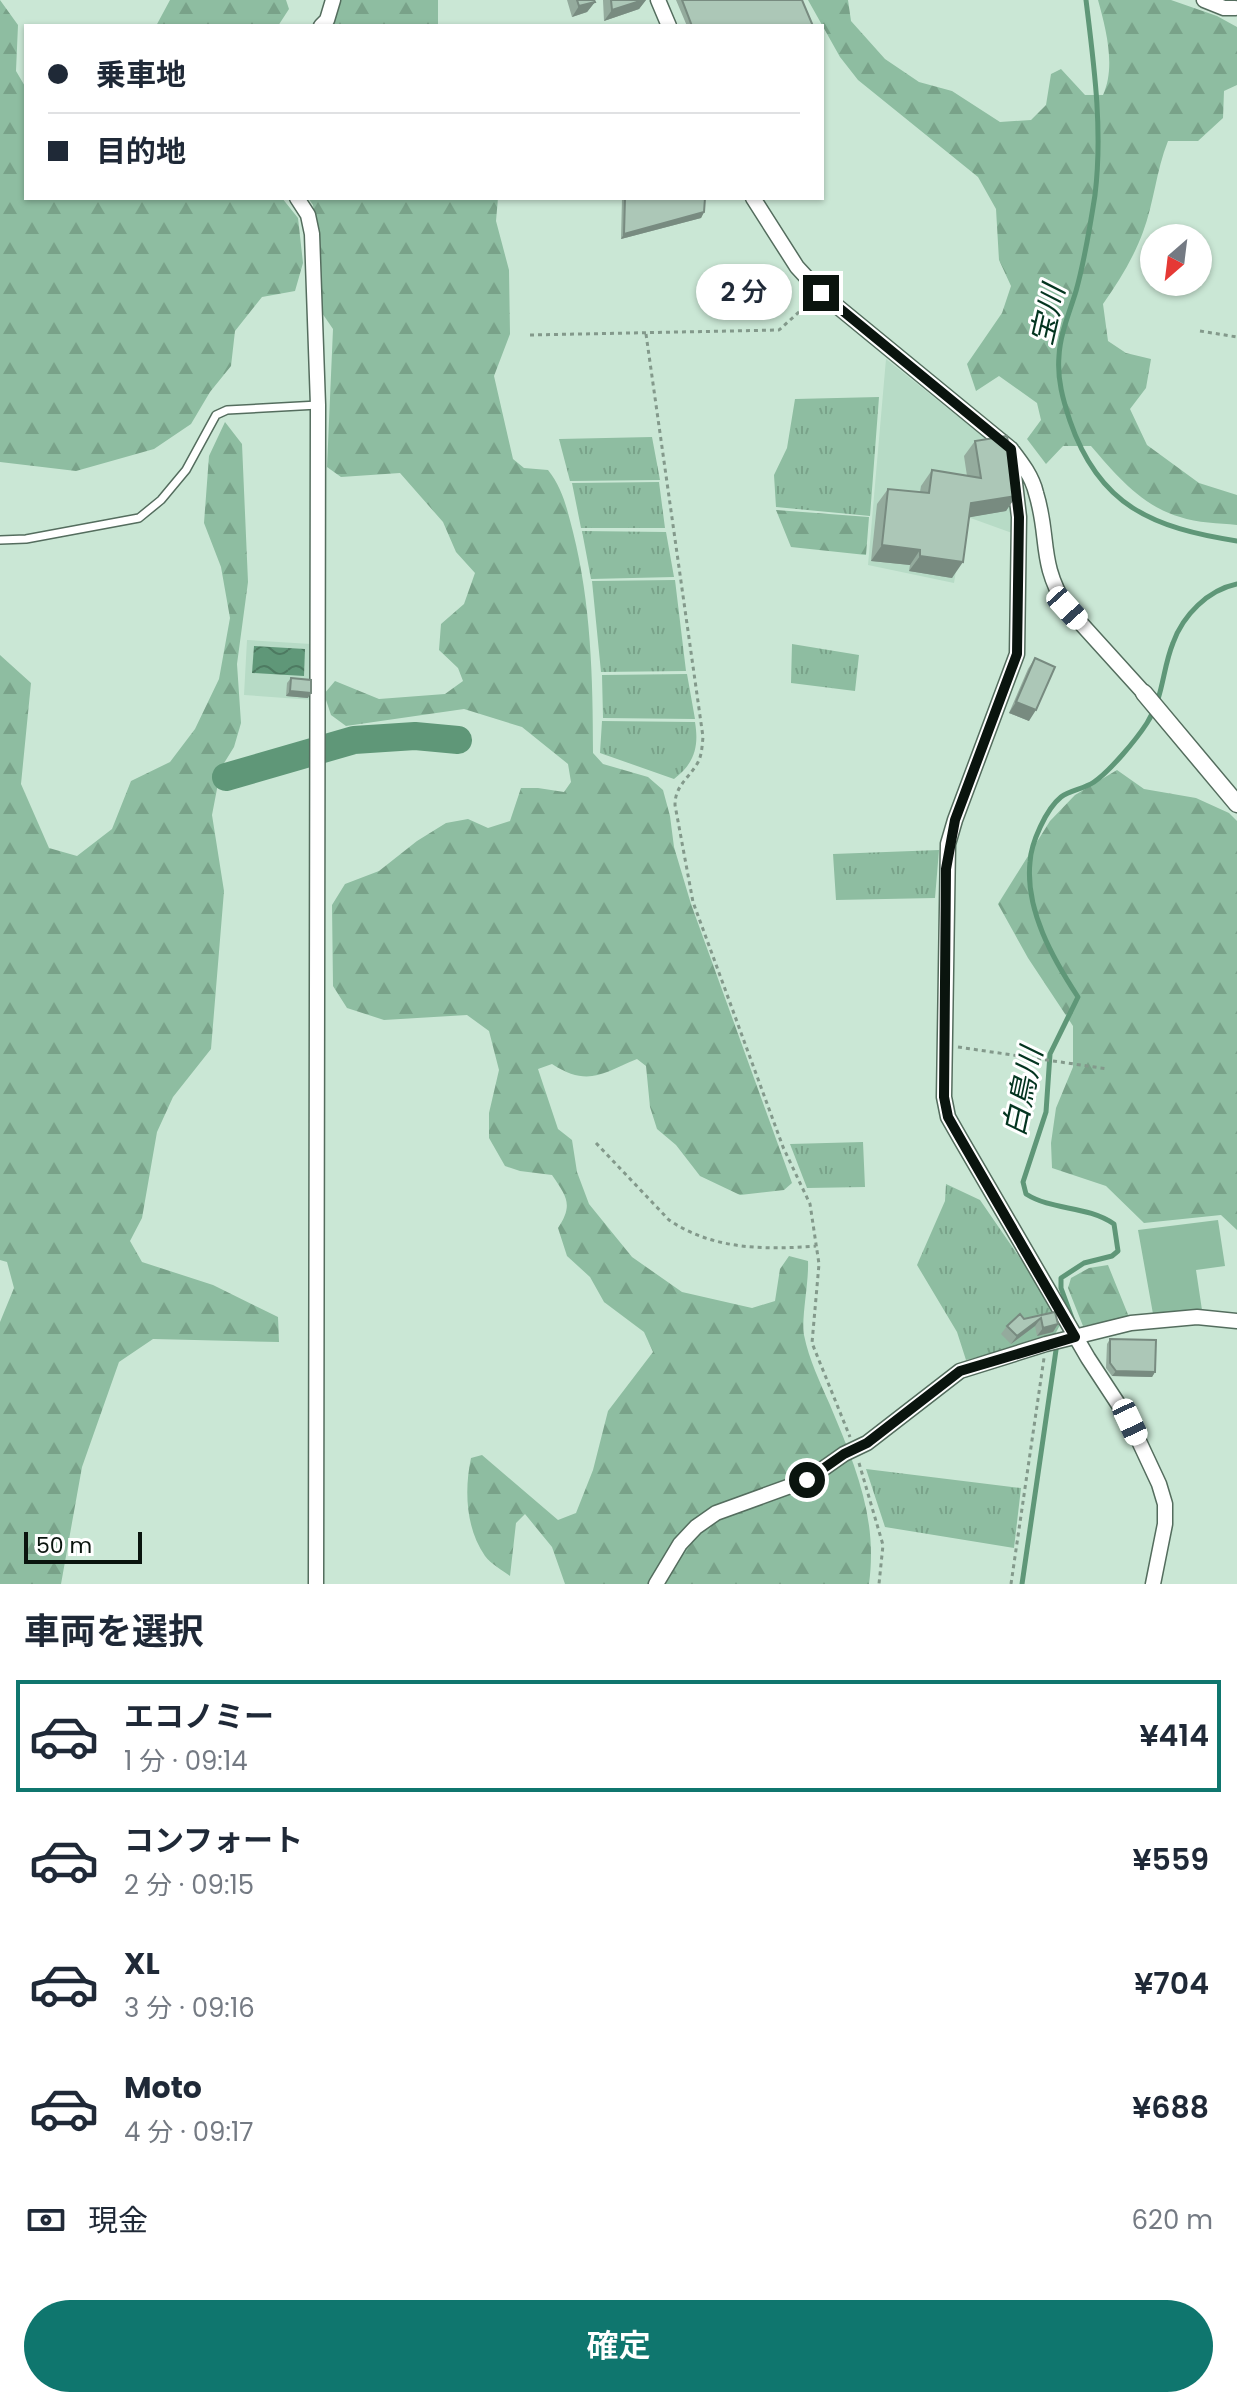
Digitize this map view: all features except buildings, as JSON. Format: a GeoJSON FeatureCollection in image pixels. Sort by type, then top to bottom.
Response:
{"type":"FeatureCollection","features":[{"type":"Feature","properties":{"kind":"street"},"geometry":{"type":"LineString","coordinates":[[323,24],[333,0]]}},
{"type":"Feature","properties":{"kind":"street"},"geometry":{"type":"LineString","coordinates":[[658,0],[668,24]]}},
{"type":"Feature","properties":{"kind":"street"},"geometry":{"type":"LineString","coordinates":[[1204,0],[1224,8],[1235,6]]}},
{"type":"Feature","properties":{"kind":"street"},"geometry":{"type":"LineString","coordinates":[[298,200],[308,215],[312,234],[318,405],[316,1584]]}},
{"type":"Feature","properties":{"kind":"street"},"geometry":{"type":"LineString","coordinates":[[754,200],[797,267],[821,293],[1011,449],[1036,490],[1045,559],[1057,593],[1237,804]]}},
{"type":"Feature","properties":{"kind":"street"},"geometry":{"type":"LineString","coordinates":[[1011,449],[1019,517],[1017,654],[948,844],[944,1097],[948,1117],[1075,1337],[1130,1422],[1159,1484],[1165,1504],[1165,1524],[1153,1584]]}},
{"type":"Feature","properties":{"kind":"street"},"geometry":{"type":"LineString","coordinates":[[656,1584],[680,1544],[696,1527],[716,1513],[807,1480],[867,1443],[960,1371],[1046,1344],[1143,1322],[1197,1317],[1237,1321]]}},
{"type":"Feature","properties":{"kind":"lane"},"geometry":{"type":"LineString","coordinates":[[0,540],[26,539],[139,518],[161,500],[186,470],[216,415],[227,410],[318,405]]}},
{"type":"Feature","properties":{"kind":"path"},"geometry":{"type":"LineString","coordinates":[[530,335],[779,330],[821,293]]}},
{"type":"Feature","properties":{"kind":"path"},"geometry":{"type":"LineString","coordinates":[[1200,331],[1237,337]]}},
{"type":"Feature","properties":{"kind":"path"},"geometry":{"type":"LineString","coordinates":[[646,334],[703,737],[698,762],[675,795],[693,902],[783,1147],[810,1204],[819,1264],[812,1343],[855,1449],[883,1545],[879,1584]]}},
{"type":"Feature","properties":{"kind":"path"},"geometry":{"type":"LineString","coordinates":[[943,1044],[1108,1069]]}},
{"type":"Feature","properties":{"kind":"path"},"geometry":{"type":"LineString","coordinates":[[596,1143],[669,1220],[681,1228],[738,1248],[816,1246]]}},
{"type":"Feature","properties":{"kind":"path"},"geometry":{"type":"LineString","coordinates":[[1011,1584],[1046,1344]]}},
{"type":"Feature","properties":{"kind":"shaded area"},"geometry":{"type":"Polygon","coordinates":[[[886,359],[991,443],[1008,479],[1012,533],[965,516],[954,583],[868,565],[886,359]]]}},
{"type":"Feature","properties":{"kind":"shaded area"},"geometry":{"type":"Polygon","coordinates":[[[247,640],[311,644],[313,700],[244,695],[247,640]]]}},
{"type":"Feature","properties":{"kind":"green space"},"geometry":{"type":"Polygon","coordinates":[[[0,0],[18,25],[16,71],[24,85],[24,200],[284,200],[298,218],[303,263],[295,291],[262,297],[235,331],[231,366],[210,392],[191,424],[154,449],[76,471],[0,462],[0,0]]]}},
{"type":"Feature","properties":{"kind":"green space"},"geometry":{"type":"Polygon","coordinates":[[[170,0],[286,0],[289,9],[279,24],[157,24],[170,0]]]}},
{"type":"Feature","properties":{"kind":"green space"},"geometry":{"type":"Polygon","coordinates":[[[341,0],[438,0],[438,24],[330,24],[341,0]]]}},
{"type":"Feature","properties":{"kind":"green space"},"geometry":{"type":"Polygon","coordinates":[[[808,0],[848,0],[851,21],[885,59],[919,82],[952,91],[1000,122],[1031,120],[1046,105],[1051,74],[1061,69],[1085,95],[1103,95],[1109,60],[1107,35],[1098,0],[1171,0],[1217,16],[1237,27],[1237,85],[1224,91],[1223,118],[1198,141],[1168,141],[1147,221],[1140,224],[1139,242],[1103,304],[1108,341],[1126,353],[1151,359],[1146,388],[1130,409],[1147,445],[1199,483],[1237,495],[1237,525],[1201,522],[1166,512],[1120,478],[1091,446],[1063,446],[1046,464],[1027,439],[1041,420],[1037,403],[999,376],[976,391],[967,364],[1002,313],[1011,286],[999,260],[996,209],[978,177],[858,80],[840,57],[808,0]]]}},
{"type":"Feature","properties":{"kind":"green space"},"geometry":{"type":"Polygon","coordinates":[[[309,200],[498,200],[496,221],[509,270],[510,334],[494,376],[513,459],[524,468],[548,470],[561,492],[569,515],[587,614],[593,753],[603,764],[648,777],[663,790],[674,847],[691,904],[792,1183],[784,1190],[740,1195],[700,1176],[676,1145],[657,1129],[650,1107],[646,1066],[637,1059],[594,1076],[575,1075],[552,1064],[538,1069],[558,1129],[572,1140],[577,1172],[589,1204],[632,1257],[682,1292],[752,1308],[775,1301],[780,1269],[789,1256],[808,1261],[804,1335],[862,1492],[870,1537],[869,1584],[565,1584],[552,1547],[525,1514],[516,1523],[510,1576],[487,1559],[474,1534],[468,1509],[469,1471],[471,1458],[482,1455],[558,1520],[576,1513],[593,1470],[608,1411],[653,1352],[644,1332],[604,1302],[590,1277],[567,1256],[558,1228],[566,1213],[566,1200],[552,1175],[505,1166],[489,1138],[489,1113],[499,1070],[489,1031],[467,1015],[384,1020],[347,1008],[333,986],[332,905],[345,884],[379,871],[446,823],[468,819],[488,828],[510,821],[521,788],[564,792],[571,782],[568,764],[522,727],[464,709],[346,726],[331,715],[324,694],[335,681],[379,699],[445,694],[463,681],[458,668],[439,650],[441,624],[464,604],[475,573],[456,552],[443,522],[400,473],[341,477],[327,467],[333,329],[322,313],[313,205],[309,200]]]}},
{"type":"Feature","properties":{"kind":"green space"},"geometry":{"type":"Polygon","coordinates":[[[879,397],[870,516],[776,507],[774,475],[787,448],[795,399],[879,397]]]}},
{"type":"Feature","properties":{"kind":"green space"},"geometry":{"type":"Polygon","coordinates":[[[225,422],[242,444],[248,582],[237,664],[241,723],[234,747],[221,768],[212,815],[224,891],[211,1049],[173,1097],[157,1132],[142,1218],[130,1241],[142,1262],[213,1285],[278,1317],[279,1342],[153,1339],[119,1362],[82,1467],[61,1584],[0,1584],[0,1322],[14,1288],[7,1262],[0,1260],[0,655],[31,683],[21,784],[49,848],[77,856],[112,829],[131,781],[170,762],[195,729],[219,679],[230,618],[221,567],[204,523],[209,456],[225,422]]]}},
{"type":"Feature","properties":{"kind":"green space"},"geometry":{"type":"Polygon","coordinates":[[[652,437],[660,480],[570,481],[559,439],[652,437]]]}},
{"type":"Feature","properties":{"kind":"green space"},"geometry":{"type":"Polygon","coordinates":[[[659,482],[665,528],[581,528],[572,483],[659,482]]]}},
{"type":"Feature","properties":{"kind":"green space"},"geometry":{"type":"Polygon","coordinates":[[[776,510],[869,517],[866,555],[791,547],[776,510]]]}},
{"type":"Feature","properties":{"kind":"green space"},"geometry":{"type":"Polygon","coordinates":[[[582,531],[666,532],[674,577],[591,579],[582,531]]]}},
{"type":"Feature","properties":{"kind":"green space"},"geometry":{"type":"Polygon","coordinates":[[[675,580],[686,671],[601,672],[592,581],[675,580]]]}},
{"type":"Feature","properties":{"kind":"green space"},"geometry":{"type":"Polygon","coordinates":[[[792,644],[859,655],[855,691],[791,683],[792,644]]]}},
{"type":"Feature","properties":{"kind":"green space"},"geometry":{"type":"Polygon","coordinates":[[[687,674],[695,719],[603,718],[602,675],[687,674]]]}},
{"type":"Feature","properties":{"kind":"green space"},"geometry":{"type":"Polygon","coordinates":[[[602,721],[695,722],[694,754],[687,767],[674,779],[600,753],[602,721]]]}},
{"type":"Feature","properties":{"kind":"green space"},"geometry":{"type":"Polygon","coordinates":[[[1117,770],[1144,789],[1196,798],[1229,813],[1237,821],[1237,1230],[1221,1215],[1144,1223],[1106,1186],[1052,1168],[1051,1143],[1056,1108],[1073,1067],[1073,1026],[1028,958],[998,904],[1050,821],[1075,795],[1117,770]]]}},
{"type":"Feature","properties":{"kind":"green space"},"geometry":{"type":"Polygon","coordinates":[[[939,850],[935,898],[836,900],[833,854],[939,850]]]}},
{"type":"Feature","properties":{"kind":"green space"},"geometry":{"type":"Polygon","coordinates":[[[863,1142],[865,1187],[807,1188],[790,1144],[863,1142]]]}},
{"type":"Feature","properties":{"kind":"green space"},"geometry":{"type":"Polygon","coordinates":[[[946,1184],[980,1200],[1053,1306],[1060,1325],[1053,1338],[966,1360],[957,1332],[917,1265],[945,1201],[946,1184]]]}},
{"type":"Feature","properties":{"kind":"green space"},"geometry":{"type":"Polygon","coordinates":[[[1218,1220],[1225,1266],[1196,1270],[1202,1310],[1153,1314],[1138,1230],[1218,1220]]]}},
{"type":"Feature","properties":{"kind":"green space"},"geometry":{"type":"Polygon","coordinates":[[[1108,1265],[1129,1317],[1083,1326],[1068,1288],[1071,1278],[1089,1268],[1108,1265]]]}},
{"type":"Feature","properties":{"kind":"green space"},"geometry":{"type":"Polygon","coordinates":[[[866,1469],[1021,1488],[1014,1548],[885,1527],[866,1469]]]}},
{"type":"Feature","properties":{"kind":"water"},"geometry":{"type":"Polygon","coordinates":[[[254,646],[305,649],[304,676],[252,673],[254,646]]]}},
{"type":"Feature","properties":{"kind":"waterway","name":"宝川"},"geometry":{"type":"LineString","coordinates":[[1086,0],[1096,98],[1097,171],[1085,255],[1060,348],[1059,373],[1065,405],[1082,450],[1113,493],[1155,520],[1207,536],[1237,541]]}},
{"type":"Feature","properties":{"kind":"waterway","name":"白鳥川"},"geometry":{"type":"LineString","coordinates":[[1072,1318],[1061,1288],[1061,1278],[1084,1263],[1112,1256],[1118,1251],[1114,1224],[1092,1214],[1036,1199],[1026,1194],[1023,1182],[1046,1112],[1050,1054],[1078,997],[1059,967],[1036,916],[1030,880],[1031,854],[1040,827],[1055,802],[1100,777],[1147,723],[1157,703],[1173,643],[1183,623],[1207,598],[1237,584]]}},
{"type":"Feature","properties":{"kind":"waterway"},"geometry":{"type":"LineString","coordinates":[[226,777],[354,740],[415,736],[458,740]]}},
{"type":"Feature","properties":{"kind":"waterway","name":"白鳥川"},"geometry":{"type":"LineString","coordinates":[[1022,1584],[1056,1350]]}},
{"type":"Feature","properties":{"kind":"route"},"geometry":{"type":"LineString","coordinates":[[807,1480],[844,1454],[867,1443],[960,1371],[1075,1337],[948,1117],[944,1097],[948,844],[1017,654],[1019,517],[1011,449],[821,293]]}}]}
